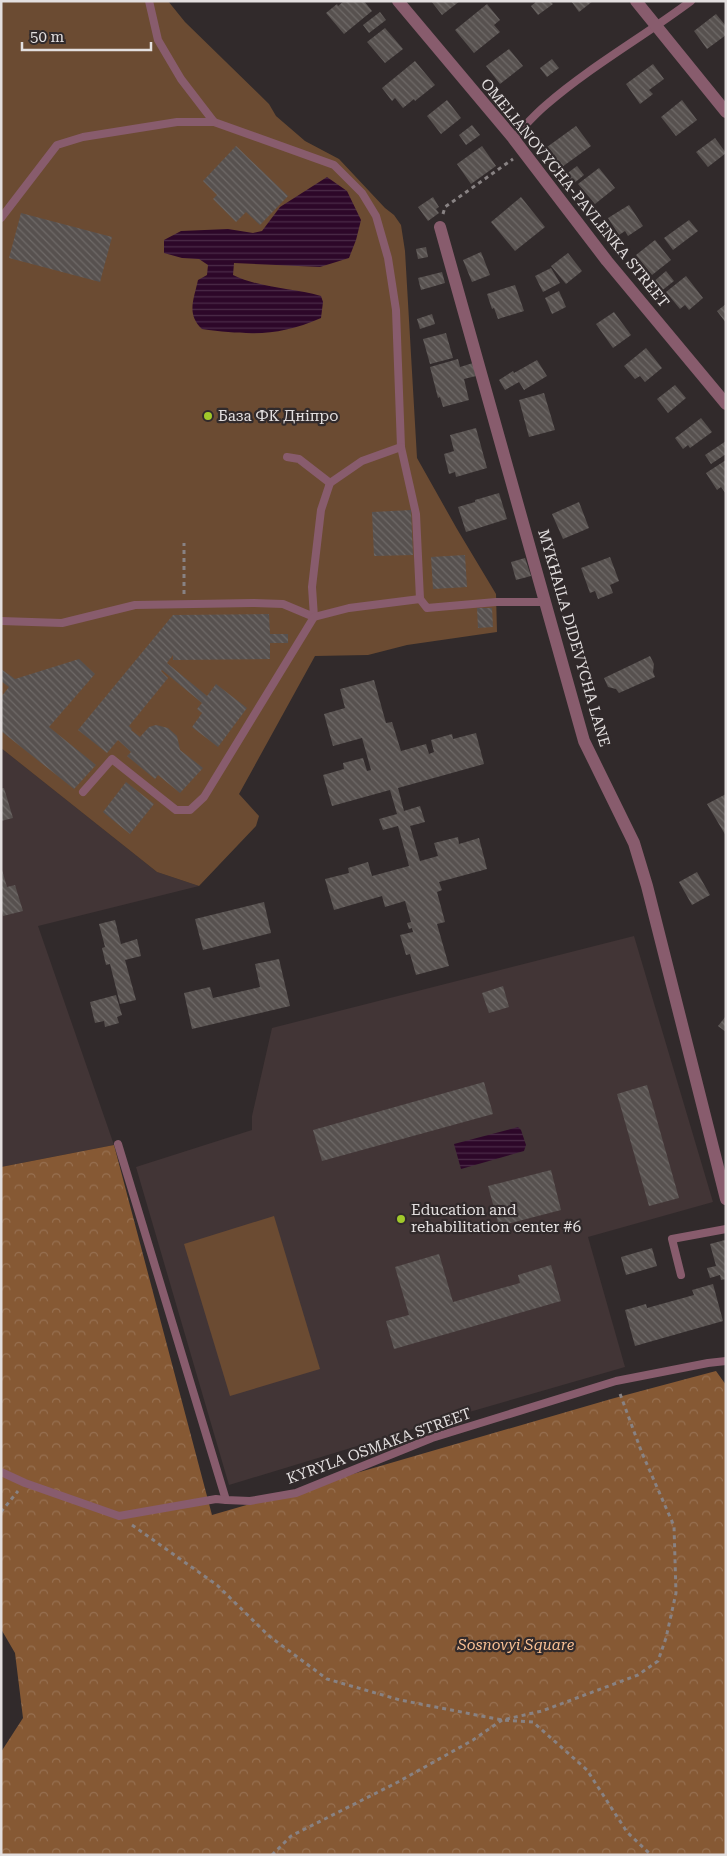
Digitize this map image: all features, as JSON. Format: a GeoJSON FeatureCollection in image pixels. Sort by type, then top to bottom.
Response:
{"type":"FeatureCollection","features":[{"type":"Feature","properties":{"kind":"street","name":"OMELIANOVYCHA-PAVLENKA STREET"},"geometry":{"type":"LineString","coordinates":[[398,1],[513,138],[607,261],[726,404]]}},
{"type":"Feature","properties":{"kind":"street"},"geometry":{"type":"LineString","coordinates":[[636,1],[726,112]]}},
{"type":"Feature","properties":{"kind":"street","name":"MYKHAILA DIDEVYCHA LANE"},"geometry":{"type":"LineString","coordinates":[[440,227],[584,741],[634,843],[647,886],[726,1199]]}},
{"type":"Feature","properties":{"kind":"lane"},"geometry":{"type":"LineString","coordinates":[[149,1],[158,40],[181,79],[214,122]]}},
{"type":"Feature","properties":{"kind":"lane"},"geometry":{"type":"LineString","coordinates":[[513,138],[544,106],[581,77],[657,27],[691,1]]}},
{"type":"Feature","properties":{"kind":"lane"},"geometry":{"type":"LineString","coordinates":[[1,218],[57,145],[83,137],[177,122],[214,122],[334,165],[362,193],[376,216],[388,258],[396,310],[401,447],[416,514],[420,598],[427,608],[496,602],[546,602]]}},
{"type":"Feature","properties":{"kind":"lane"},"geometry":{"type":"LineString","coordinates":[[83,792],[112,760],[176,810],[190,810],[204,797],[314,617],[312,587],[315,558],[321,510],[330,483],[362,461],[401,447]]}},
{"type":"Feature","properties":{"kind":"lane"},"geometry":{"type":"LineString","coordinates":[[287,457],[299,459],[330,483]]}},
{"type":"Feature","properties":{"kind":"lane"},"geometry":{"type":"LineString","coordinates":[[1,620],[62,623],[135,605],[253,603],[283,604],[314,617],[349,608],[420,598]]}},
{"type":"Feature","properties":{"kind":"lane"},"geometry":{"type":"LineString","coordinates":[[118,1144],[226,1500]]}},
{"type":"Feature","properties":{"kind":"lane"},"geometry":{"type":"LineString","coordinates":[[681,1275],[672,1239],[726,1229]]}},
{"type":"Feature","properties":{"kind":"lane","name":"KYRYLA OSMAKA STREET"},"geometry":{"type":"LineString","coordinates":[[119,1516],[216,1499],[250,1501],[296,1493],[432,1438],[616,1381],[726,1361]]}},
{"type":"Feature","properties":{"kind":"lane"},"geometry":{"type":"LineString","coordinates":[[1,1472],[25,1483],[119,1516]]}},
{"type":"Feature","properties":{"kind":"path"},"geometry":{"type":"LineString","coordinates":[[440,227],[445,207],[524,152]]}},
{"type":"Feature","properties":{"kind":"path"},"geometry":{"type":"LineString","coordinates":[[184,544],[184,604]]}},
{"type":"Feature","properties":{"kind":"path"},"geometry":{"type":"LineString","coordinates":[[272,1855],[292,1836],[398,1782],[473,1740],[502,1720],[542,1711],[638,1676],[658,1661],[666,1638],[676,1593],[674,1526],[642,1453],[616,1381]]}},
{"type":"Feature","properties":{"kind":"path"},"geometry":{"type":"LineString","coordinates":[[1,1512],[25,1483]]}},
{"type":"Feature","properties":{"kind":"path"},"geometry":{"type":"LineString","coordinates":[[119,1516],[217,1585],[269,1636],[327,1679],[400,1700],[502,1720],[533,1722],[586,1770],[627,1832],[651,1855]]}},
{"type":"Feature","properties":{"kind":"shaded area","name":"База ФК Дніпро"},"geometry":{"type":"Polygon","coordinates":[[[1,1],[168,1],[185,22],[269,104],[276,116],[305,141],[339,159],[385,208],[394,215],[401,225],[405,251],[417,458],[496,594],[497,632],[407,645],[368,655],[315,656],[239,794],[259,816],[256,826],[199,886],[157,872],[1,748],[1,1]]]}},
{"type":"Feature","properties":{"kind":"shaded area"},"geometry":{"type":"Polygon","coordinates":[[[327,177],[347,191],[361,220],[349,258],[320,267],[234,263],[233,275],[254,283],[321,296],[323,302],[321,318],[291,329],[263,333],[202,329],[194,318],[192,306],[198,280],[207,275],[208,265],[199,259],[182,258],[164,253],[164,240],[181,231],[228,229],[253,233],[262,231],[280,207],[327,177]]]}},
{"type":"Feature","properties":{"kind":"shaded area"},"geometry":{"type":"Polygon","coordinates":[[[1,748],[157,872],[199,886],[38,926],[114,1145],[1,1167],[1,748]]]}},
{"type":"Feature","properties":{"kind":"shaded area","name":"Education and rehabilitation center #6"},"geometry":{"type":"Polygon","coordinates":[[[634,936],[713,1202],[588,1237],[625,1367],[229,1485],[136,1167],[252,1130],[252,1116],[272,1028],[634,936]]]}},
{"type":"Feature","properties":{"kind":"shaded area"},"geometry":{"type":"Polygon","coordinates":[[[518,1127],[521,1130],[526,1145],[524,1151],[461,1169],[454,1144],[518,1127]]]}},
{"type":"Feature","properties":{"kind":"shaded area"},"geometry":{"type":"Polygon","coordinates":[[[274,1216],[320,1369],[230,1396],[184,1244],[274,1216]]]}},
{"type":"Feature","properties":{"kind":"green space","name":"Sosnovyi Square"},"geometry":{"type":"Polygon","coordinates":[[[114,1145],[212,1515],[611,1399],[716,1371],[726,1385],[726,1855],[1,1855],[1,1752],[23,1718],[15,1653],[1,1629],[1,1167],[114,1145]]]}},
{"type":"Feature","properties":{"kind":"building"},"geometry":{"type":"Polygon","coordinates":[[[344,1],[364,1],[372,11],[344,34],[326,13],[344,1]]]}},
{"type":"Feature","properties":{"kind":"building"},"geometry":{"type":"Polygon","coordinates":[[[431,1],[460,1],[442,15],[431,1]]]}},
{"type":"Feature","properties":{"kind":"building"},"geometry":{"type":"Polygon","coordinates":[[[537,1],[550,1],[553,4],[538,15],[531,6],[537,1]]]}},
{"type":"Feature","properties":{"kind":"building"},"geometry":{"type":"Polygon","coordinates":[[[571,1],[593,1],[579,12],[571,1]]]}},
{"type":"Feature","properties":{"kind":"building"},"geometry":{"type":"Polygon","coordinates":[[[487,4],[500,20],[494,25],[500,32],[474,53],[455,30],[487,4]]]}},
{"type":"Feature","properties":{"kind":"building"},"geometry":{"type":"Polygon","coordinates":[[[380,12],[386,20],[369,33],[363,25],[380,12]]]}},
{"type":"Feature","properties":{"kind":"building"},"geometry":{"type":"Polygon","coordinates":[[[716,14],[726,26],[726,35],[707,49],[694,31],[716,14]]]}},
{"type":"Feature","properties":{"kind":"building"},"geometry":{"type":"Polygon","coordinates":[[[385,28],[403,49],[385,63],[367,42],[385,28]]]}},
{"type":"Feature","properties":{"kind":"building"},"geometry":{"type":"Polygon","coordinates":[[[509,49],[523,66],[500,84],[486,66],[509,49]]]}},
{"type":"Feature","properties":{"kind":"building"},"geometry":{"type":"Polygon","coordinates":[[[552,59],[559,68],[547,77],[540,68],[552,59]]]}},
{"type":"Feature","properties":{"kind":"building"},"geometry":{"type":"Polygon","coordinates":[[[415,61],[435,85],[403,108],[395,98],[392,101],[382,88],[415,61]]]}},
{"type":"Feature","properties":{"kind":"building"},"geometry":{"type":"Polygon","coordinates":[[[653,64],[664,79],[649,90],[653,94],[640,104],[626,84],[653,64]]]}},
{"type":"Feature","properties":{"kind":"building"},"geometry":{"type":"Polygon","coordinates":[[[447,100],[461,118],[441,134],[427,116],[447,100]]]}},
{"type":"Feature","properties":{"kind":"building"},"geometry":{"type":"Polygon","coordinates":[[[682,100],[697,120],[676,136],[661,117],[682,100]]]}},
{"type":"Feature","properties":{"kind":"building"},"geometry":{"type":"Polygon","coordinates":[[[472,125],[480,135],[466,145],[459,135],[472,125]]]}},
{"type":"Feature","properties":{"kind":"building"},"geometry":{"type":"Polygon","coordinates":[[[576,126],[591,146],[562,167],[547,147],[576,126]]]}},
{"type":"Feature","properties":{"kind":"building"},"geometry":{"type":"Polygon","coordinates":[[[715,138],[726,153],[708,167],[696,152],[715,138]]]}},
{"type":"Feature","properties":{"kind":"building"},"geometry":{"type":"Polygon","coordinates":[[[236,146],[288,196],[260,225],[246,212],[236,222],[213,199],[217,195],[203,181],[236,146]]]}},
{"type":"Feature","properties":{"kind":"building"},"geometry":{"type":"Polygon","coordinates":[[[482,146],[496,166],[471,184],[457,164],[482,146]]]}},
{"type":"Feature","properties":{"kind":"building"},"geometry":{"type":"Polygon","coordinates":[[[577,166],[584,175],[573,184],[565,175],[577,166]]]}},
{"type":"Feature","properties":{"kind":"building"},"geometry":{"type":"Polygon","coordinates":[[[599,168],[615,188],[595,204],[578,184],[599,168]]]}},
{"type":"Feature","properties":{"kind":"building"},"geometry":{"type":"Polygon","coordinates":[[[433,197],[439,207],[436,209],[439,213],[428,221],[418,207],[433,197]]]}},
{"type":"Feature","properties":{"kind":"building"},"geometry":{"type":"Polygon","coordinates":[[[521,197],[545,227],[515,251],[491,222],[521,197]]]}},
{"type":"Feature","properties":{"kind":"building"},"geometry":{"type":"Polygon","coordinates":[[[629,205],[643,226],[628,236],[625,231],[619,235],[608,218],[629,205]]]}},
{"type":"Feature","properties":{"kind":"building"},"geometry":{"type":"Polygon","coordinates":[[[21,213],[112,237],[100,282],[9,258],[21,213]]]}},
{"type":"Feature","properties":{"kind":"building"},"geometry":{"type":"Polygon","coordinates":[[[689,220],[698,231],[673,250],[664,238],[689,220]]]}},
{"type":"Feature","properties":{"kind":"building"},"geometry":{"type":"Polygon","coordinates":[[[655,240],[671,260],[652,275],[636,255],[655,240]]]}},
{"type":"Feature","properties":{"kind":"building"},"geometry":{"type":"Polygon","coordinates":[[[426,247],[428,257],[418,259],[416,249],[426,247]]]}},
{"type":"Feature","properties":{"kind":"building"},"geometry":{"type":"Polygon","coordinates":[[[481,252],[490,275],[472,282],[463,260],[481,252]]]}},
{"type":"Feature","properties":{"kind":"building"},"geometry":{"type":"Polygon","coordinates":[[[568,253],[582,271],[566,284],[551,266],[568,253]]]}},
{"type":"Feature","properties":{"kind":"building"},"geometry":{"type":"Polygon","coordinates":[[[551,268],[560,283],[543,292],[535,276],[551,268]]]}},
{"type":"Feature","properties":{"kind":"building"},"geometry":{"type":"Polygon","coordinates":[[[666,271],[674,281],[660,292],[652,283],[666,271]]]}},
{"type":"Feature","properties":{"kind":"building"},"geometry":{"type":"Polygon","coordinates":[[[442,272],[445,283],[421,290],[418,278],[442,272]]]}},
{"type":"Feature","properties":{"kind":"building"},"geometry":{"type":"Polygon","coordinates":[[[686,276],[703,298],[689,310],[685,305],[680,309],[666,292],[686,276]]]}},
{"type":"Feature","properties":{"kind":"building"},"geometry":{"type":"Polygon","coordinates":[[[515,285],[524,311],[498,319],[487,294],[515,285]]]}},
{"type":"Feature","properties":{"kind":"building"},"geometry":{"type":"Polygon","coordinates":[[[559,291],[566,307],[552,314],[545,298],[559,291]]]}},
{"type":"Feature","properties":{"kind":"building"},"geometry":{"type":"Polygon","coordinates":[[[726,304],[726,323],[717,311],[726,304]]]}},
{"type":"Feature","properties":{"kind":"building"},"geometry":{"type":"Polygon","coordinates":[[[614,312],[631,335],[613,348],[596,324],[614,312]]]}},
{"type":"Feature","properties":{"kind":"building"},"geometry":{"type":"Polygon","coordinates":[[[432,314],[435,324],[420,329],[417,319],[432,314]]]}},
{"type":"Feature","properties":{"kind":"building"},"geometry":{"type":"Polygon","coordinates":[[[446,333],[453,358],[430,364],[423,339],[446,333]]]}},
{"type":"Feature","properties":{"kind":"building"},"geometry":{"type":"Polygon","coordinates":[[[646,348],[662,368],[645,382],[640,376],[635,379],[624,366],[646,348]]]}},
{"type":"Feature","properties":{"kind":"building"},"geometry":{"type":"Polygon","coordinates":[[[458,359],[460,367],[473,363],[476,376],[464,379],[469,400],[443,407],[440,397],[438,398],[430,367],[458,359]]]}},
{"type":"Feature","properties":{"kind":"building"},"geometry":{"type":"Polygon","coordinates":[[[537,360],[547,376],[524,390],[519,382],[505,390],[499,380],[537,360]]]}},
{"type":"Feature","properties":{"kind":"building"},"geometry":{"type":"Polygon","coordinates":[[[675,385],[686,398],[668,413],[657,399],[675,385]]]}},
{"type":"Feature","properties":{"kind":"building"},"geometry":{"type":"Polygon","coordinates":[[[544,393],[555,430],[529,437],[519,400],[544,393]]]}},
{"type":"Feature","properties":{"kind":"building"},"geometry":{"type":"Polygon","coordinates":[[[701,418],[712,432],[690,448],[688,445],[683,449],[675,438],[701,418]]]}},
{"type":"Feature","properties":{"kind":"building"},"geometry":{"type":"Polygon","coordinates":[[[476,428],[487,468],[456,477],[455,472],[449,474],[444,454],[454,451],[450,435],[476,428]]]}},
{"type":"Feature","properties":{"kind":"building"},"geometry":{"type":"Polygon","coordinates":[[[726,441],[726,454],[711,464],[705,455],[726,441]]]}},
{"type":"Feature","properties":{"kind":"building"},"geometry":{"type":"Polygon","coordinates":[[[726,460],[726,494],[721,487],[717,490],[706,473],[726,460]]]}},
{"type":"Feature","properties":{"kind":"building"},"geometry":{"type":"Polygon","coordinates":[[[499,493],[507,519],[466,532],[458,507],[499,493]]]}},
{"type":"Feature","properties":{"kind":"building"},"geometry":{"type":"Polygon","coordinates":[[[579,502],[589,528],[563,539],[552,514],[579,502]]]}},
{"type":"Feature","properties":{"kind":"building"},"geometry":{"type":"Polygon","coordinates":[[[411,510],[413,555],[374,556],[372,512],[411,510]]]}},
{"type":"Feature","properties":{"kind":"building"},"geometry":{"type":"Polygon","coordinates":[[[465,555],[467,587],[433,589],[431,557],[465,555]]]}},
{"type":"Feature","properties":{"kind":"building"},"geometry":{"type":"Polygon","coordinates":[[[610,557],[619,581],[610,585],[613,593],[598,599],[595,591],[590,593],[581,568],[610,557]]]}},
{"type":"Feature","properties":{"kind":"building"},"geometry":{"type":"Polygon","coordinates":[[[525,558],[531,576],[516,580],[511,562],[525,558]]]}},
{"type":"Feature","properties":{"kind":"building"},"geometry":{"type":"Polygon","coordinates":[[[477,608],[492,608],[493,627],[478,628],[477,608]]]}},
{"type":"Feature","properties":{"kind":"building"},"geometry":{"type":"Polygon","coordinates":[[[269,614],[270,634],[288,634],[288,643],[270,643],[270,659],[173,660],[173,655],[167,663],[207,696],[216,684],[247,708],[218,747],[192,727],[202,713],[197,709],[202,703],[162,670],[168,678],[129,726],[140,737],[149,727],[156,725],[168,728],[177,736],[180,750],[203,768],[180,793],[158,775],[155,779],[127,756],[131,752],[118,740],[107,753],[78,730],[173,615],[269,614]]]}},
{"type":"Feature","properties":{"kind":"building"},"geometry":{"type":"Polygon","coordinates":[[[650,656],[654,664],[653,672],[655,677],[619,693],[616,689],[608,687],[604,678],[650,656]]]}},
{"type":"Feature","properties":{"kind":"building"},"geometry":{"type":"Polygon","coordinates":[[[79,659],[95,674],[49,727],[96,765],[74,789],[1,731],[1,697],[9,687],[1,681],[1,669],[15,679],[79,659]]]}},
{"type":"Feature","properties":{"kind":"building"},"geometry":{"type":"Polygon","coordinates":[[[374,680],[386,723],[392,722],[401,751],[426,744],[429,754],[434,752],[431,740],[452,734],[453,739],[476,733],[484,764],[398,788],[404,811],[420,806],[425,822],[410,826],[420,861],[438,856],[434,843],[458,837],[459,844],[479,838],[487,869],[439,882],[442,890],[437,892],[445,922],[437,924],[449,966],[416,975],[410,954],[406,955],[400,935],[413,932],[412,928],[409,929],[407,923],[411,922],[405,901],[385,907],[382,896],[334,910],[325,879],[349,873],[348,868],[368,862],[372,876],[409,866],[398,826],[383,830],[379,819],[397,814],[390,790],[332,806],[323,775],[344,769],[343,763],[363,758],[367,771],[371,770],[362,738],[333,746],[324,714],[345,708],[340,689],[374,680]]]}},
{"type":"Feature","properties":{"kind":"building"},"geometry":{"type":"Polygon","coordinates":[[[126,782],[154,804],[130,834],[103,812],[126,782]]]}},
{"type":"Feature","properties":{"kind":"building"},"geometry":{"type":"Polygon","coordinates":[[[1,788],[4,788],[13,818],[1,821],[1,788]]]}},
{"type":"Feature","properties":{"kind":"building"},"geometry":{"type":"Polygon","coordinates":[[[726,794],[726,836],[707,804],[726,794]]]}},
{"type":"Feature","properties":{"kind":"building"},"geometry":{"type":"Polygon","coordinates":[[[2,870],[7,887],[15,885],[23,911],[3,916],[1,910],[2,870]]]}},
{"type":"Feature","properties":{"kind":"building"},"geometry":{"type":"Polygon","coordinates":[[[697,872],[710,895],[692,905],[679,882],[697,872]]]}},
{"type":"Feature","properties":{"kind":"building"},"geometry":{"type":"Polygon","coordinates":[[[264,902],[271,933],[203,950],[195,919],[264,902]]]}},
{"type":"Feature","properties":{"kind":"building"},"geometry":{"type":"Polygon","coordinates":[[[115,920],[121,944],[137,939],[141,956],[125,960],[136,1000],[120,1004],[110,964],[106,965],[102,948],[105,947],[99,924],[115,920]]]}},
{"type":"Feature","properties":{"kind":"building"},"geometry":{"type":"Polygon","coordinates":[[[279,959],[290,1006],[192,1029],[184,993],[210,987],[213,998],[260,987],[255,964],[279,959]]]}},
{"type":"Feature","properties":{"kind":"building"},"geometry":{"type":"Polygon","coordinates":[[[503,986],[509,1007],[489,1013],[482,993],[503,986]]]}},
{"type":"Feature","properties":{"kind":"building"},"geometry":{"type":"Polygon","coordinates":[[[116,995],[122,1015],[117,1017],[119,1023],[105,1027],[104,1021],[95,1023],[90,1002],[116,995]]]}},
{"type":"Feature","properties":{"kind":"building"},"geometry":{"type":"Polygon","coordinates":[[[726,1016],[726,1032],[718,1026],[726,1016]]]}},
{"type":"Feature","properties":{"kind":"building"},"geometry":{"type":"Polygon","coordinates":[[[484,1082],[493,1114],[322,1161],[313,1130],[484,1082]]]}},
{"type":"Feature","properties":{"kind":"building"},"geometry":{"type":"Polygon","coordinates":[[[647,1085],[679,1198],[649,1206],[617,1094],[647,1085]]]}},
{"type":"Feature","properties":{"kind":"building"},"geometry":{"type":"Polygon","coordinates":[[[551,1170],[561,1210],[499,1226],[488,1186],[551,1170]]]}},
{"type":"Feature","properties":{"kind":"building"},"geometry":{"type":"Polygon","coordinates":[[[725,1240],[726,1279],[721,1280],[720,1275],[710,1278],[707,1268],[716,1266],[710,1244],[725,1240]]]}},
{"type":"Feature","properties":{"kind":"building"},"geometry":{"type":"Polygon","coordinates":[[[652,1248],[657,1266],[626,1275],[621,1257],[652,1248]]]}},
{"type":"Feature","properties":{"kind":"building"},"geometry":{"type":"Polygon","coordinates":[[[439,1254],[453,1302],[520,1283],[518,1275],[551,1265],[561,1301],[394,1349],[386,1321],[409,1315],[395,1267],[439,1254]]]}},
{"type":"Feature","properties":{"kind":"building"},"geometry":{"type":"Polygon","coordinates":[[[713,1284],[723,1321],[635,1346],[625,1310],[646,1304],[647,1308],[694,1295],[692,1290],[713,1284]]]}},
{"type":"Feature","properties":{"kind":"place","name":"База ФК Дніпро"},"geometry":{"type":"Point","coordinates":[208,416]}},
{"type":"Feature","properties":{"kind":"place","name":"Education and rehabilitation center #6"},"geometry":{"type":"Point","coordinates":[401,1219]}}]}
